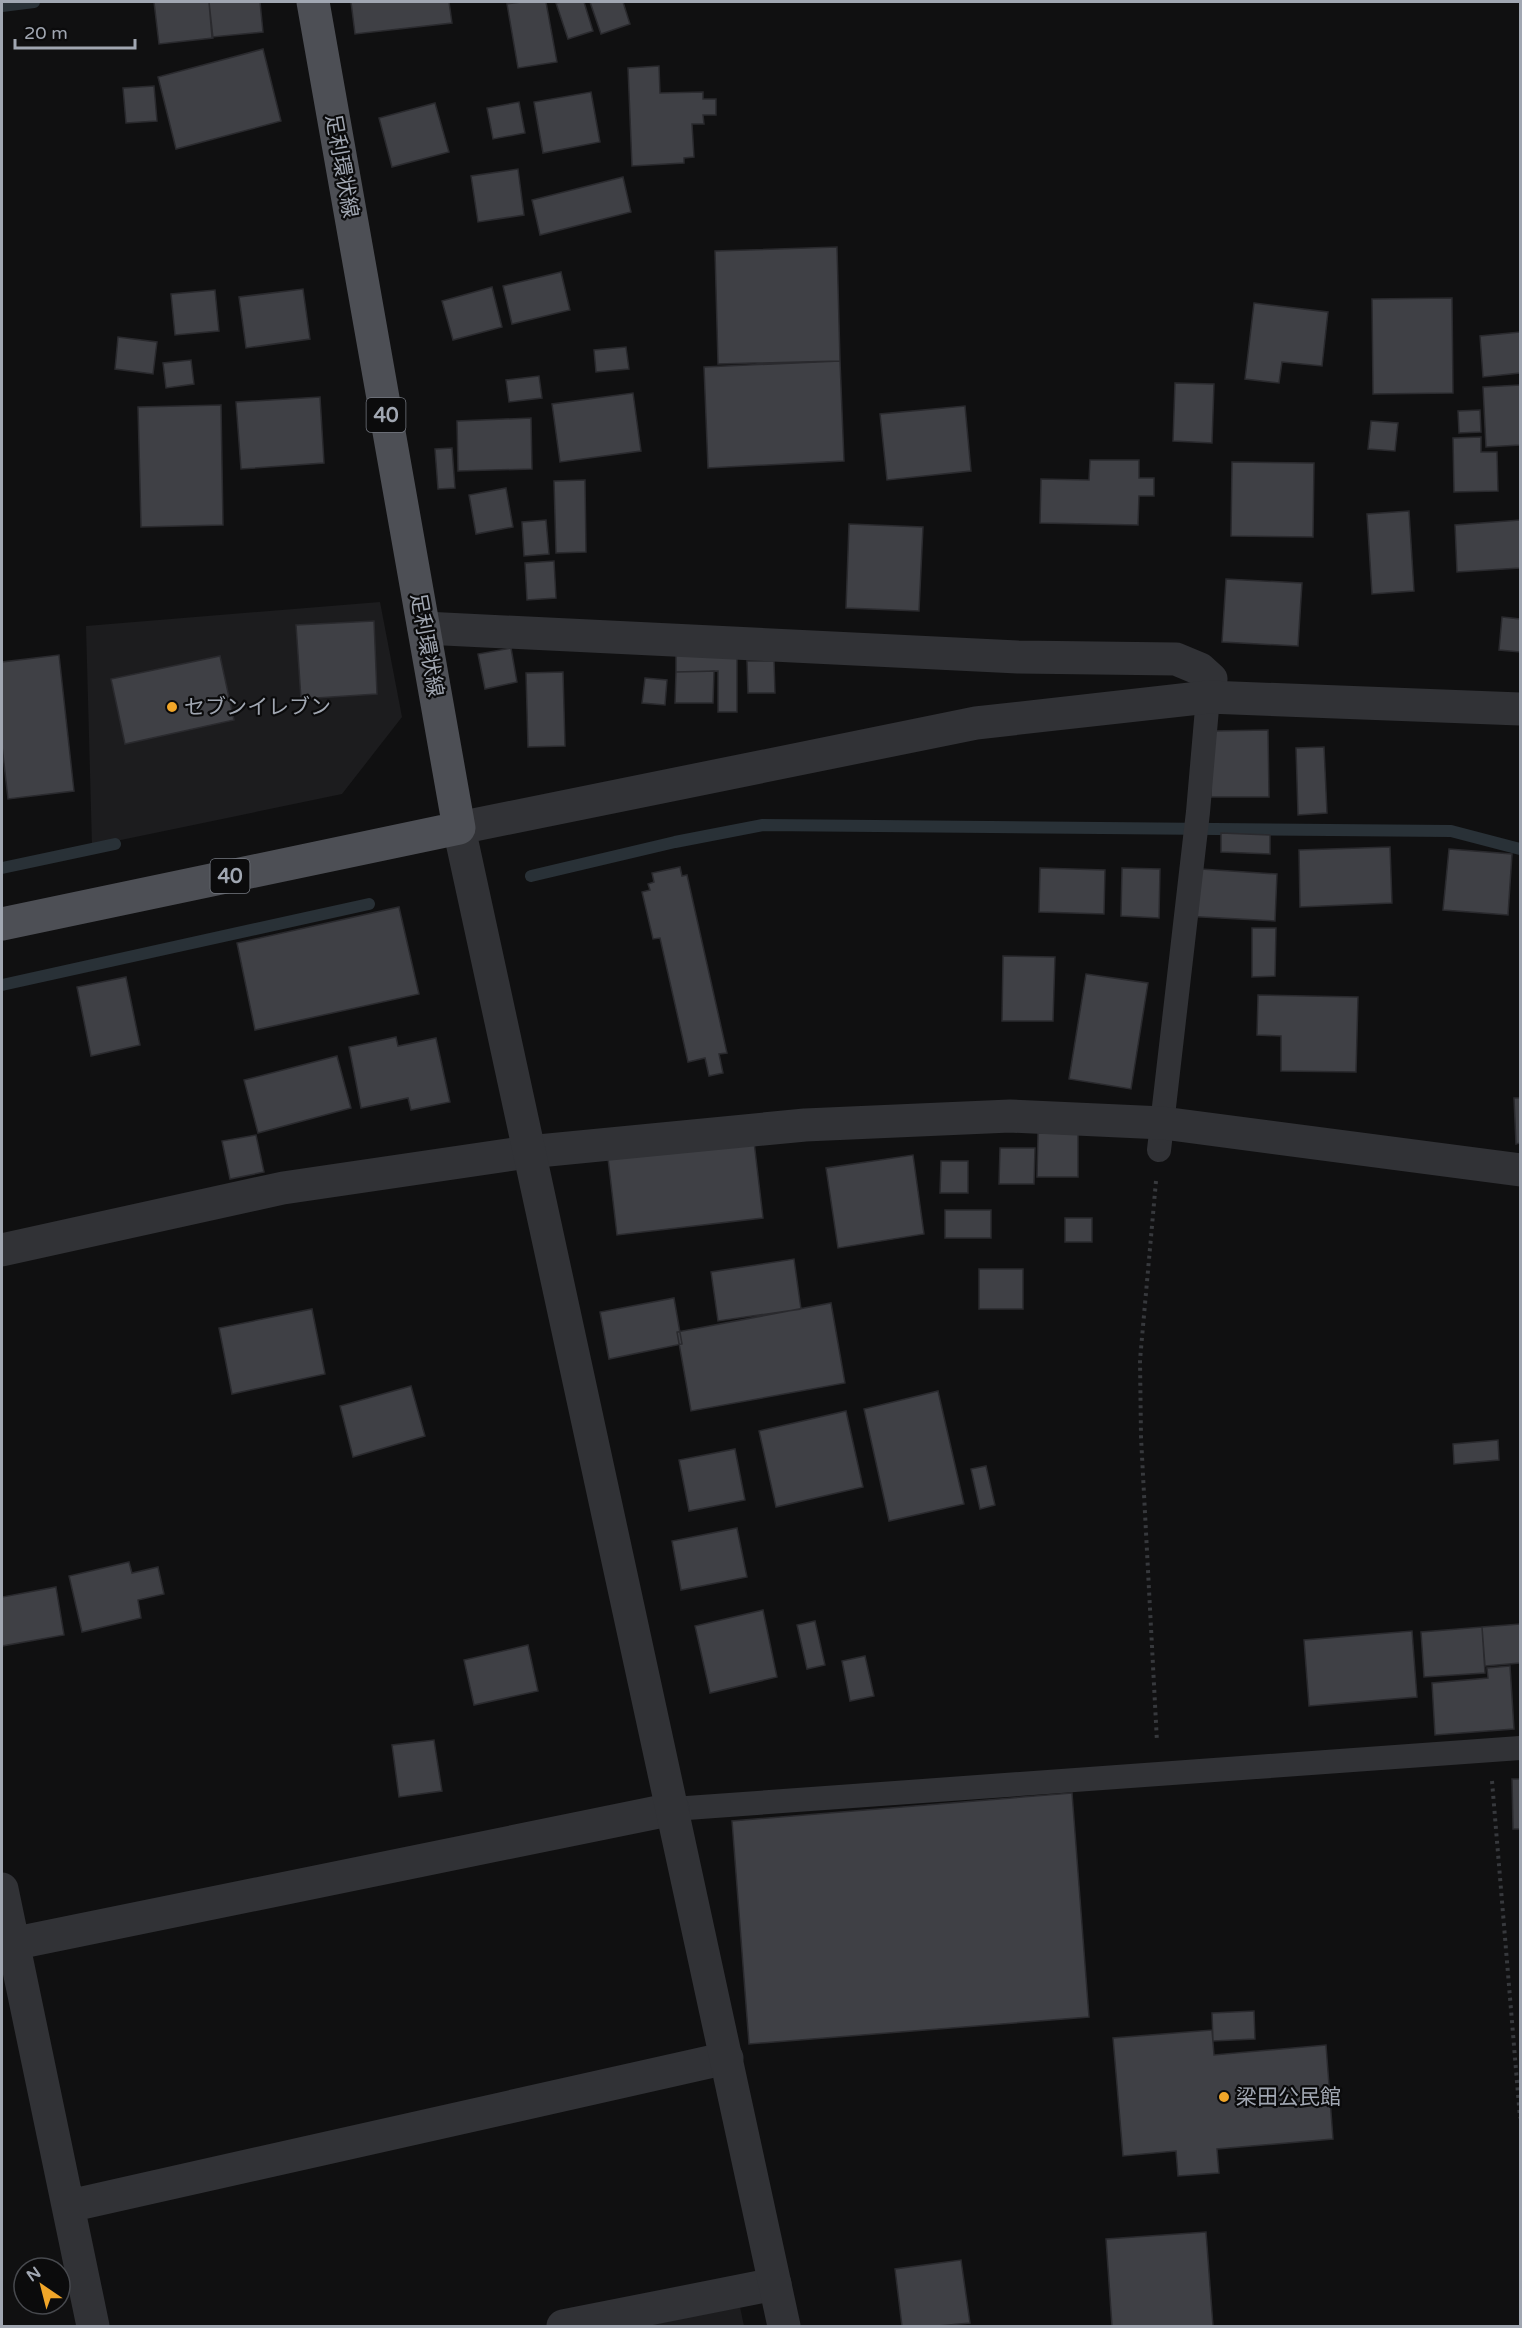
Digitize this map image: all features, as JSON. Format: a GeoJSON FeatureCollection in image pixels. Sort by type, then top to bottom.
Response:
{"type":"FeatureCollection","features":[{"type":"Feature","properties":{"kind":"main road","name":"足利環状線"},"geometry":{"type":"LineString","coordinates":[[313,2],[459,828]]}},
{"type":"Feature","properties":{"kind":"main road","name":"40"},"geometry":{"type":"LineString","coordinates":[[2,924],[459,828]]}},
{"type":"Feature","properties":{"kind":"street"},"geometry":{"type":"LineString","coordinates":[[424,628],[1018,657],[1176,659],[1200,669],[1211,679],[1208,697]]}},
{"type":"Feature","properties":{"kind":"street"},"geometry":{"type":"LineString","coordinates":[[784,2326],[459,828],[976,723],[1208,697],[1521,709]]}},
{"type":"Feature","properties":{"kind":"street"},"geometry":{"type":"LineString","coordinates":[[2,1250],[283,1188],[528,1152],[805,1125],[1010,1116],[1161,1137],[1521,1170]]}},
{"type":"Feature","properties":{"kind":"street"},"geometry":{"type":"LineString","coordinates":[[7,1945],[673,1809]]}},
{"type":"Feature","properties":{"kind":"street"},"geometry":{"type":"LineString","coordinates":[[2,1889],[7,1945],[69,2206],[93,2326]]}},
{"type":"Feature","properties":{"kind":"street"},"geometry":{"type":"LineString","coordinates":[[69,2206],[727,2058]]}},
{"type":"Feature","properties":{"kind":"street"},"geometry":{"type":"LineString","coordinates":[[563,2326],[775,2284]]}},
{"type":"Feature","properties":{"kind":"lane"},"geometry":{"type":"LineString","coordinates":[[1161,1137],[1198,812],[1208,697]]}},
{"type":"Feature","properties":{"kind":"lane"},"geometry":{"type":"LineString","coordinates":[[673,1809],[1521,1748]]}},
{"type":"Feature","properties":{"kind":"path"},"geometry":{"type":"LineString","coordinates":[[1159,1773],[1141,1437],[1140,1371],[1161,1137]]}},
{"type":"Feature","properties":{"kind":"path"},"geometry":{"type":"LineString","coordinates":[[1490,1750],[1521,2118]]}},
{"type":"Feature","properties":{"kind":"shaded area"},"geometry":{"type":"Polygon","coordinates":[[[380,602],[402,717],[342,794],[92,846],[86,626],[380,602]]]}},
{"type":"Feature","properties":{"kind":"shaded area"},"geometry":{"type":"Polygon","coordinates":[[[740,2307],[744,2326],[645,2326],[740,2307]]]}},
{"type":"Feature","properties":{"kind":"building"},"geometry":{"type":"Polygon","coordinates":[[[154,2],[209,2],[213,38],[159,44],[154,2]]]}},
{"type":"Feature","properties":{"kind":"building"},"geometry":{"type":"Polygon","coordinates":[[[209,2],[260,2],[263,32],[212,37],[209,2]]]}},
{"type":"Feature","properties":{"kind":"building"},"geometry":{"type":"Polygon","coordinates":[[[351,2],[449,2],[452,23],[355,34],[351,2]]]}},
{"type":"Feature","properties":{"kind":"building"},"geometry":{"type":"Polygon","coordinates":[[[546,2],[557,62],[518,68],[507,4],[546,2]]]}},
{"type":"Feature","properties":{"kind":"building"},"geometry":{"type":"Polygon","coordinates":[[[584,2],[593,31],[568,39],[556,3],[584,2]]]}},
{"type":"Feature","properties":{"kind":"building"},"geometry":{"type":"Polygon","coordinates":[[[590,2],[623,2],[630,24],[601,34],[590,2]]]}},
{"type":"Feature","properties":{"kind":"building"},"geometry":{"type":"Polygon","coordinates":[[[263,49],[281,121],[176,149],[158,77],[263,49]]]}},
{"type":"Feature","properties":{"kind":"building"},"geometry":{"type":"Polygon","coordinates":[[[659,66],[660,93],[703,92],[703,99],[716,99],[716,115],[703,115],[704,124],[692,124],[694,157],[684,158],[684,163],[632,166],[628,68],[659,66]]]}},
{"type":"Feature","properties":{"kind":"building"},"geometry":{"type":"Polygon","coordinates":[[[154,86],[157,121],[126,123],[123,88],[154,86]]]}},
{"type":"Feature","properties":{"kind":"building"},"geometry":{"type":"Polygon","coordinates":[[[591,92],[600,142],[543,153],[534,102],[591,92]]]}},
{"type":"Feature","properties":{"kind":"building"},"geometry":{"type":"Polygon","coordinates":[[[519,102],[525,133],[493,139],[487,108],[519,102]]]}},
{"type":"Feature","properties":{"kind":"building"},"geometry":{"type":"Polygon","coordinates":[[[435,103],[449,152],[392,167],[379,118],[435,103]]]}},
{"type":"Feature","properties":{"kind":"building"},"geometry":{"type":"Polygon","coordinates":[[[518,169],[524,215],[478,222],[471,176],[518,169]]]}},
{"type":"Feature","properties":{"kind":"building"},"geometry":{"type":"Polygon","coordinates":[[[623,177],[631,212],[540,235],[532,200],[623,177]]]}},
{"type":"Feature","properties":{"kind":"building"},"geometry":{"type":"Polygon","coordinates":[[[837,247],[840,361],[718,364],[715,251],[837,247]]]}},
{"type":"Feature","properties":{"kind":"building"},"geometry":{"type":"Polygon","coordinates":[[[561,272],[570,310],[512,324],[503,286],[561,272]]]}},
{"type":"Feature","properties":{"kind":"building"},"geometry":{"type":"Polygon","coordinates":[[[492,287],[502,327],[453,340],[442,301],[492,287]]]}},
{"type":"Feature","properties":{"kind":"building"},"geometry":{"type":"Polygon","coordinates":[[[303,289],[310,339],[246,348],[239,297],[303,289]]]}},
{"type":"Feature","properties":{"kind":"building"},"geometry":{"type":"Polygon","coordinates":[[[215,290],[219,331],[175,335],[171,294],[215,290]]]}},
{"type":"Feature","properties":{"kind":"building"},"geometry":{"type":"Polygon","coordinates":[[[1452,298],[1453,393],[1373,394],[1372,299],[1452,298]]]}},
{"type":"Feature","properties":{"kind":"building"},"geometry":{"type":"Polygon","coordinates":[[[1254,303],[1328,312],[1322,366],[1282,362],[1279,383],[1245,379],[1254,303]]]}},
{"type":"Feature","properties":{"kind":"building"},"geometry":{"type":"Polygon","coordinates":[[[1520,332],[1520,373],[1483,377],[1480,336],[1520,332]]]}},
{"type":"Feature","properties":{"kind":"building"},"geometry":{"type":"Polygon","coordinates":[[[118,337],[157,342],[153,374],[115,369],[118,337]]]}},
{"type":"Feature","properties":{"kind":"building"},"geometry":{"type":"Polygon","coordinates":[[[626,347],[629,369],[596,372],[594,350],[626,347]]]}},
{"type":"Feature","properties":{"kind":"building"},"geometry":{"type":"Polygon","coordinates":[[[191,360],[194,384],[166,388],[163,363],[191,360]]]}},
{"type":"Feature","properties":{"kind":"building"},"geometry":{"type":"Polygon","coordinates":[[[840,361],[844,461],[708,468],[704,367],[840,361]]]}},
{"type":"Feature","properties":{"kind":"building"},"geometry":{"type":"Polygon","coordinates":[[[539,376],[542,398],[509,402],[506,380],[539,376]]]}},
{"type":"Feature","properties":{"kind":"building"},"geometry":{"type":"Polygon","coordinates":[[[1175,383],[1214,384],[1212,443],[1173,441],[1175,383]]]}},
{"type":"Feature","properties":{"kind":"building"},"geometry":{"type":"Polygon","coordinates":[[[1520,385],[1520,445],[1486,447],[1483,387],[1520,385]]]}},
{"type":"Feature","properties":{"kind":"building"},"geometry":{"type":"Polygon","coordinates":[[[633,393],[641,451],[560,462],[552,404],[633,393]]]}},
{"type":"Feature","properties":{"kind":"building"},"geometry":{"type":"Polygon","coordinates":[[[320,397],[324,463],[241,469],[236,402],[320,397]]]}},
{"type":"Feature","properties":{"kind":"building"},"geometry":{"type":"Polygon","coordinates":[[[221,405],[223,525],[141,527],[138,407],[221,405]]]}},
{"type":"Feature","properties":{"kind":"building"},"geometry":{"type":"Polygon","coordinates":[[[965,406],[971,471],[887,480],[880,414],[965,406]]]}},
{"type":"Feature","properties":{"kind":"building"},"geometry":{"type":"Polygon","coordinates":[[[1480,410],[1481,432],[1459,433],[1458,411],[1480,410]]]}},
{"type":"Feature","properties":{"kind":"building"},"geometry":{"type":"Polygon","coordinates":[[[531,418],[532,469],[458,471],[457,421],[531,418]]]}},
{"type":"Feature","properties":{"kind":"building"},"geometry":{"type":"Polygon","coordinates":[[[1371,421],[1398,423],[1395,451],[1368,449],[1371,421]]]}},
{"type":"Feature","properties":{"kind":"building"},"geometry":{"type":"Polygon","coordinates":[[[1481,437],[1481,452],[1497,452],[1498,491],[1454,492],[1453,438],[1481,437]]]}},
{"type":"Feature","properties":{"kind":"building"},"geometry":{"type":"Polygon","coordinates":[[[452,448],[455,488],[438,489],[435,449],[452,448]]]}},
{"type":"Feature","properties":{"kind":"building"},"geometry":{"type":"Polygon","coordinates":[[[1090,460],[1139,460],[1139,478],[1154,478],[1154,496],[1139,496],[1138,525],[1040,523],[1041,479],[1089,480],[1090,460]]]}},
{"type":"Feature","properties":{"kind":"building"},"geometry":{"type":"Polygon","coordinates":[[[1232,462],[1314,463],[1313,537],[1231,536],[1232,462]]]}},
{"type":"Feature","properties":{"kind":"building"},"geometry":{"type":"Polygon","coordinates":[[[585,480],[586,552],[556,553],[554,481],[585,480]]]}},
{"type":"Feature","properties":{"kind":"building"},"geometry":{"type":"Polygon","coordinates":[[[506,488],[513,527],[476,534],[469,495],[506,488]]]}},
{"type":"Feature","properties":{"kind":"building"},"geometry":{"type":"Polygon","coordinates":[[[1409,511],[1414,591],[1372,594],[1367,514],[1409,511]]]}},
{"type":"Feature","properties":{"kind":"building"},"geometry":{"type":"Polygon","coordinates":[[[546,520],[549,554],[524,556],[522,522],[546,520]]]}},
{"type":"Feature","properties":{"kind":"building"},"geometry":{"type":"Polygon","coordinates":[[[1520,520],[1520,568],[1457,572],[1455,525],[1520,520]]]}},
{"type":"Feature","properties":{"kind":"building"},"geometry":{"type":"Polygon","coordinates":[[[849,524],[923,527],[919,611],[846,608],[849,524]]]}},
{"type":"Feature","properties":{"kind":"building"},"geometry":{"type":"Polygon","coordinates":[[[554,561],[556,598],[527,600],[525,563],[554,561]]]}},
{"type":"Feature","properties":{"kind":"building"},"geometry":{"type":"Polygon","coordinates":[[[1226,579],[1302,583],[1298,646],[1222,642],[1226,579]]]}},
{"type":"Feature","properties":{"kind":"building"},"geometry":{"type":"Polygon","coordinates":[[[1502,617],[1520,619],[1520,652],[1499,650],[1502,617]]]}},
{"type":"Feature","properties":{"kind":"building"},"geometry":{"type":"Polygon","coordinates":[[[374,621],[377,694],[301,699],[296,625],[374,621]]]}},
{"type":"Feature","properties":{"kind":"building"},"geometry":{"type":"Polygon","coordinates":[[[511,648],[517,682],[485,689],[478,654],[511,648]]]}},
{"type":"Feature","properties":{"kind":"building"},"geometry":{"type":"Polygon","coordinates":[[[676,654],[737,654],[737,712],[718,712],[718,671],[676,672],[676,654]]]}},
{"type":"Feature","properties":{"kind":"building"},"geometry":{"type":"Polygon","coordinates":[[[59,655],[74,791],[8,799],[2,746],[2,662],[59,655]]]}},
{"type":"Feature","properties":{"kind":"building"},"geometry":{"type":"Polygon","coordinates":[[[220,656],[234,720],[125,744],[111,679],[220,656]]]}},
{"type":"Feature","properties":{"kind":"building"},"geometry":{"type":"Polygon","coordinates":[[[747,661],[774,661],[775,693],[748,693],[747,661]]]}},
{"type":"Feature","properties":{"kind":"building"},"geometry":{"type":"Polygon","coordinates":[[[714,671],[713,703],[675,703],[676,672],[714,671]]]}},
{"type":"Feature","properties":{"kind":"building"},"geometry":{"type":"Polygon","coordinates":[[[563,672],[565,746],[528,747],[526,673],[563,672]]]}},
{"type":"Feature","properties":{"kind":"building"},"geometry":{"type":"Polygon","coordinates":[[[645,678],[667,680],[665,705],[642,703],[645,678]]]}},
{"type":"Feature","properties":{"kind":"building"},"geometry":{"type":"Polygon","coordinates":[[[1268,730],[1269,797],[1211,797],[1211,731],[1268,730]]]}},
{"type":"Feature","properties":{"kind":"building"},"geometry":{"type":"Polygon","coordinates":[[[1324,747],[1327,813],[1298,815],[1296,748],[1324,747]]]}},
{"type":"Feature","properties":{"kind":"building"},"geometry":{"type":"Polygon","coordinates":[[[1221,833],[1270,835],[1270,854],[1221,852],[1221,833]]]}},
{"type":"Feature","properties":{"kind":"building"},"geometry":{"type":"Polygon","coordinates":[[[1390,847],[1392,903],[1300,907],[1299,850],[1390,847]]]}},
{"type":"Feature","properties":{"kind":"building"},"geometry":{"type":"Polygon","coordinates":[[[1449,849],[1512,854],[1508,915],[1443,910],[1449,849]]]}},
{"type":"Feature","properties":{"kind":"building"},"geometry":{"type":"Polygon","coordinates":[[[680,867],[682,876],[687,875],[727,1053],[719,1054],[723,1073],[709,1076],[705,1058],[688,1062],[660,938],[653,939],[642,892],[650,890],[648,884],[654,882],[652,873],[680,867]]]}},
{"type":"Feature","properties":{"kind":"building"},"geometry":{"type":"Polygon","coordinates":[[[1040,868],[1105,870],[1104,914],[1039,912],[1040,868]]]}},
{"type":"Feature","properties":{"kind":"building"},"geometry":{"type":"Polygon","coordinates":[[[1122,868],[1160,869],[1159,918],[1121,916],[1122,868]]]}},
{"type":"Feature","properties":{"kind":"building"},"geometry":{"type":"Polygon","coordinates":[[[1186,868],[1277,874],[1275,921],[1183,916],[1186,868]]]}},
{"type":"Feature","properties":{"kind":"building"},"geometry":{"type":"Polygon","coordinates":[[[399,907],[419,994],[255,1030],[237,943],[399,907]]]}},
{"type":"Feature","properties":{"kind":"building"},"geometry":{"type":"Polygon","coordinates":[[[1252,928],[1276,928],[1275,976],[1252,977],[1252,928]]]}},
{"type":"Feature","properties":{"kind":"building"},"geometry":{"type":"Polygon","coordinates":[[[1003,956],[1055,957],[1053,1021],[1002,1021],[1003,956]]]}},
{"type":"Feature","properties":{"kind":"building"},"geometry":{"type":"Polygon","coordinates":[[[1086,974],[1148,983],[1131,1089],[1069,1079],[1086,974]]]}},
{"type":"Feature","properties":{"kind":"building"},"geometry":{"type":"Polygon","coordinates":[[[126,977],[140,1045],[91,1056],[77,987],[126,977]]]}},
{"type":"Feature","properties":{"kind":"building"},"geometry":{"type":"Polygon","coordinates":[[[1258,995],[1358,997],[1356,1072],[1281,1071],[1281,1036],[1257,1035],[1258,995]]]}},
{"type":"Feature","properties":{"kind":"building"},"geometry":{"type":"Polygon","coordinates":[[[396,1037],[398,1046],[436,1038],[450,1102],[411,1110],[408,1098],[361,1108],[349,1047],[396,1037]]]}},
{"type":"Feature","properties":{"kind":"building"},"geometry":{"type":"Polygon","coordinates":[[[337,1056],[351,1108],[258,1133],[244,1080],[337,1056]]]}},
{"type":"Feature","properties":{"kind":"building"},"geometry":{"type":"Polygon","coordinates":[[[1514,1098],[1520,1098],[1520,1143],[1516,1144],[1514,1098]]]}},
{"type":"Feature","properties":{"kind":"building"},"geometry":{"type":"Polygon","coordinates":[[[753,1133],[763,1218],[617,1235],[607,1150],[753,1133]]]}},
{"type":"Feature","properties":{"kind":"building"},"geometry":{"type":"Polygon","coordinates":[[[1038,1133],[1078,1133],[1078,1177],[1037,1177],[1038,1133]]]}},
{"type":"Feature","properties":{"kind":"building"},"geometry":{"type":"Polygon","coordinates":[[[256,1135],[264,1172],[230,1179],[222,1141],[256,1135]]]}},
{"type":"Feature","properties":{"kind":"building"},"geometry":{"type":"Polygon","coordinates":[[[1000,1148],[1035,1148],[1034,1184],[999,1184],[1000,1148]]]}},
{"type":"Feature","properties":{"kind":"building"},"geometry":{"type":"Polygon","coordinates":[[[913,1155],[924,1234],[838,1248],[826,1168],[913,1155]]]}},
{"type":"Feature","properties":{"kind":"building"},"geometry":{"type":"Polygon","coordinates":[[[941,1161],[968,1161],[968,1193],[940,1193],[941,1161]]]}},
{"type":"Feature","properties":{"kind":"building"},"geometry":{"type":"Polygon","coordinates":[[[945,1210],[991,1210],[991,1238],[945,1238],[945,1210]]]}},
{"type":"Feature","properties":{"kind":"building"},"geometry":{"type":"Polygon","coordinates":[[[1065,1218],[1092,1218],[1092,1242],[1065,1242],[1065,1218]]]}},
{"type":"Feature","properties":{"kind":"building"},"geometry":{"type":"Polygon","coordinates":[[[794,1259],[801,1309],[718,1321],[711,1272],[794,1259]]]}},
{"type":"Feature","properties":{"kind":"building"},"geometry":{"type":"Polygon","coordinates":[[[979,1269],[1023,1269],[1023,1309],[979,1309],[979,1269]]]}},
{"type":"Feature","properties":{"kind":"building"},"geometry":{"type":"Polygon","coordinates":[[[674,1298],[682,1344],[609,1359],[600,1312],[674,1298]]]}},
{"type":"Feature","properties":{"kind":"building"},"geometry":{"type":"Polygon","coordinates":[[[831,1303],[845,1383],[691,1411],[677,1332],[831,1303]]]}},
{"type":"Feature","properties":{"kind":"building"},"geometry":{"type":"Polygon","coordinates":[[[312,1309],[325,1374],[232,1394],[219,1328],[312,1309]]]}},
{"type":"Feature","properties":{"kind":"building"},"geometry":{"type":"Polygon","coordinates":[[[411,1386],[425,1436],[353,1457],[340,1406],[411,1386]]]}},
{"type":"Feature","properties":{"kind":"building"},"geometry":{"type":"Polygon","coordinates":[[[938,1391],[964,1504],[889,1521],[864,1409],[938,1391]]]}},
{"type":"Feature","properties":{"kind":"building"},"geometry":{"type":"Polygon","coordinates":[[[846,1411],[863,1487],[776,1507],[759,1431],[846,1411]]]}},
{"type":"Feature","properties":{"kind":"building"},"geometry":{"type":"Polygon","coordinates":[[[1498,1440],[1499,1460],[1454,1464],[1453,1444],[1498,1440]]]}},
{"type":"Feature","properties":{"kind":"building"},"geometry":{"type":"Polygon","coordinates":[[[735,1449],[745,1500],[689,1511],[679,1460],[735,1449]]]}},
{"type":"Feature","properties":{"kind":"building"},"geometry":{"type":"Polygon","coordinates":[[[986,1466],[995,1505],[980,1509],[971,1469],[986,1466]]]}},
{"type":"Feature","properties":{"kind":"building"},"geometry":{"type":"Polygon","coordinates":[[[737,1528],[747,1577],[681,1590],[672,1541],[737,1528]]]}},
{"type":"Feature","properties":{"kind":"building"},"geometry":{"type":"Polygon","coordinates":[[[129,1562],[132,1573],[158,1567],[164,1594],[138,1600],[141,1618],[82,1632],[69,1576],[129,1562]]]}},
{"type":"Feature","properties":{"kind":"building"},"geometry":{"type":"Polygon","coordinates":[[[56,1587],[64,1635],[2,1646],[2,1597],[56,1587]]]}},
{"type":"Feature","properties":{"kind":"building"},"geometry":{"type":"Polygon","coordinates":[[[763,1610],[777,1677],[710,1693],[695,1626],[763,1610]]]}},
{"type":"Feature","properties":{"kind":"building"},"geometry":{"type":"Polygon","coordinates":[[[815,1621],[825,1665],[807,1669],[797,1625],[815,1621]]]}},
{"type":"Feature","properties":{"kind":"building"},"geometry":{"type":"Polygon","coordinates":[[[1520,1624],[1520,1663],[1485,1666],[1482,1627],[1520,1624]]]}},
{"type":"Feature","properties":{"kind":"building"},"geometry":{"type":"Polygon","coordinates":[[[1482,1627],[1485,1673],[1424,1677],[1421,1632],[1482,1627]]]}},
{"type":"Feature","properties":{"kind":"building"},"geometry":{"type":"Polygon","coordinates":[[[1412,1631],[1417,1697],[1309,1706],[1304,1640],[1412,1631]]]}},
{"type":"Feature","properties":{"kind":"building"},"geometry":{"type":"Polygon","coordinates":[[[528,1645],[538,1691],[474,1705],[464,1660],[528,1645]]]}},
{"type":"Feature","properties":{"kind":"building"},"geometry":{"type":"Polygon","coordinates":[[[865,1656],[874,1696],[850,1701],[842,1661],[865,1656]]]}},
{"type":"Feature","properties":{"kind":"building"},"geometry":{"type":"Polygon","coordinates":[[[1510,1666],[1514,1729],[1435,1735],[1432,1683],[1488,1678],[1487,1668],[1510,1666]]]}},
{"type":"Feature","properties":{"kind":"building"},"geometry":{"type":"Polygon","coordinates":[[[434,1740],[442,1791],[399,1797],[392,1745],[434,1740]]]}},
{"type":"Feature","properties":{"kind":"building"},"geometry":{"type":"Polygon","coordinates":[[[1512,1779],[1520,1779],[1520,1829],[1513,1829],[1512,1779]]]}},
{"type":"Feature","properties":{"kind":"building"},"geometry":{"type":"Polygon","coordinates":[[[1072,1793],[1089,2017],[749,2044],[732,1821],[1072,1793]]]}},
{"type":"Feature","properties":{"kind":"building"},"geometry":{"type":"Polygon","coordinates":[[[1254,2011],[1255,2039],[1213,2041],[1212,2013],[1254,2011]]]}},
{"type":"Feature","properties":{"kind":"building","name":"梁田公民館"},"geometry":{"type":"Polygon","coordinates":[[[1212,2030],[1214,2055],[1326,2045],[1333,2139],[1217,2149],[1219,2173],[1178,2176],[1176,2151],[1123,2156],[1113,2038],[1212,2030]]]}},
{"type":"Feature","properties":{"kind":"building"},"geometry":{"type":"Polygon","coordinates":[[[1206,2232],[1213,2326],[1112,2326],[1106,2239],[1206,2232]]]}},
{"type":"Feature","properties":{"kind":"building"},"geometry":{"type":"Polygon","coordinates":[[[961,2260],[970,2323],[902,2326],[895,2269],[961,2260]]]}},
{"type":"Feature","properties":{"kind":"waterway"},"geometry":{"type":"LineString","coordinates":[[2,6],[34,2]]}},
{"type":"Feature","properties":{"kind":"waterway"},"geometry":{"type":"LineString","coordinates":[[531,876],[675,842],[763,825],[1451,831],[1520,849]]}},
{"type":"Feature","properties":{"kind":"waterway"},"geometry":{"type":"LineString","coordinates":[[2,868],[115,844]]}},
{"type":"Feature","properties":{"kind":"waterway"},"geometry":{"type":"LineString","coordinates":[[2,985],[369,904]]}},
{"type":"Feature","properties":{"kind":"place","name":"セブンイレブン"},"geometry":{"type":"Point","coordinates":[172,707]}},
{"type":"Feature","properties":{"kind":"place","name":"梁田公民館"},"geometry":{"type":"Point","coordinates":[1224,2097]}}]}
